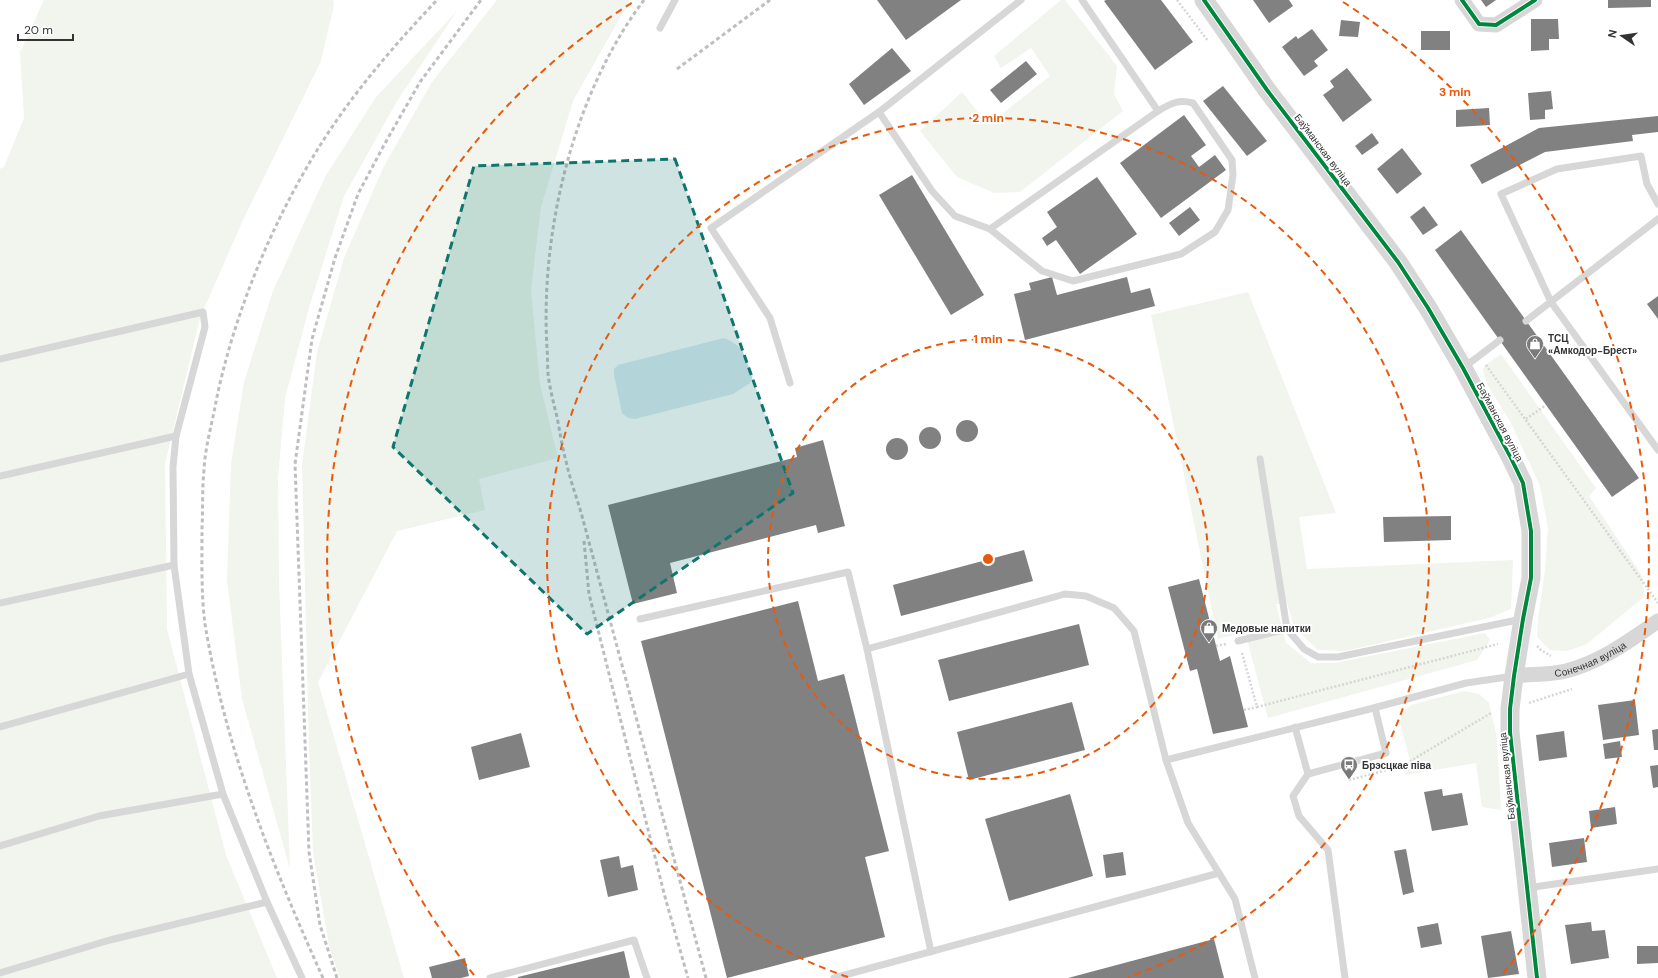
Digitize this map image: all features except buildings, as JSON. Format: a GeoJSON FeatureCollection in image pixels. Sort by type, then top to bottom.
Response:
{"type":"FeatureCollection","features":[{"type":"Feature","properties":{"kind":"street","name":"Баўманская вуліца"},"geometry":{"type":"LineString","coordinates":[[1204,0],[1267,90],[1398,262],[1428,308],[1463,368],[1523,483],[1531,531],[1531,578],[1514,676],[1510,709],[1510,732],[1537,978]]}},
{"type":"Feature","properties":{"kind":"street"},"geometry":{"type":"LineString","coordinates":[[1462,0],[1479,24],[1496,25],[1534,0]]}},
{"type":"Feature","properties":{"kind":"street","name":"Сонечная вуліца"},"geometry":{"type":"LineString","coordinates":[[1514,676],[1566,671],[1594,660],[1626,644],[1657,625]]}},
{"type":"Feature","properties":{"kind":"lane"},"geometry":{"type":"LineString","coordinates":[[660,28],[675,0]]}},
{"type":"Feature","properties":{"kind":"lane"},"geometry":{"type":"LineString","coordinates":[[790,383],[770,318],[711,228],[879,112],[1021,0]]}},
{"type":"Feature","properties":{"kind":"lane"},"geometry":{"type":"LineString","coordinates":[[1081,0],[1158,111]]}},
{"type":"Feature","properties":{"kind":"lane"},"geometry":{"type":"LineString","coordinates":[[879,112],[932,191],[955,216],[990,229],[1042,271],[1073,281],[1181,254],[1215,232],[1228,210],[1233,174],[1232,160],[1193,103],[1185,101],[1174,102],[1158,111],[990,229]]}},
{"type":"Feature","properties":{"kind":"lane"},"geometry":{"type":"LineString","coordinates":[[1658,204],[1647,184],[1641,156],[1557,169],[1501,194],[1551,302],[1658,450]]}},
{"type":"Feature","properties":{"kind":"lane"},"geometry":{"type":"LineString","coordinates":[[1526,321],[1658,219]]}},
{"type":"Feature","properties":{"kind":"lane"},"geometry":{"type":"LineString","coordinates":[[0,359],[203,312],[205,327],[176,436],[173,467],[174,565],[189,674],[223,794],[267,902],[302,978]]}},
{"type":"Feature","properties":{"kind":"lane"},"geometry":{"type":"LineString","coordinates":[[1463,368],[1500,340]]}},
{"type":"Feature","properties":{"kind":"lane"},"geometry":{"type":"LineString","coordinates":[[0,476],[176,436]]}},
{"type":"Feature","properties":{"kind":"lane"},"geometry":{"type":"LineString","coordinates":[[1260,459],[1287,629],[1304,649],[1318,658],[1338,657],[1523,619]]}},
{"type":"Feature","properties":{"kind":"lane"},"geometry":{"type":"LineString","coordinates":[[0,603],[174,565]]}},
{"type":"Feature","properties":{"kind":"lane"},"geometry":{"type":"LineString","coordinates":[[640,619],[848,572],[867,649],[931,952]]}},
{"type":"Feature","properties":{"kind":"lane"},"geometry":{"type":"LineString","coordinates":[[867,649],[1065,594],[1086,596],[1114,608],[1134,631],[1166,760],[1188,823],[1235,899],[1255,978]]}},
{"type":"Feature","properties":{"kind":"lane"},"geometry":{"type":"LineString","coordinates":[[1238,641],[1287,629]]}},
{"type":"Feature","properties":{"kind":"lane"},"geometry":{"type":"LineString","coordinates":[[0,727],[189,674]]}},
{"type":"Feature","properties":{"kind":"lane"},"geometry":{"type":"LineString","coordinates":[[1166,760],[1375,708],[1466,683],[1514,676]]}},
{"type":"Feature","properties":{"kind":"lane"},"geometry":{"type":"LineString","coordinates":[[1345,978],[1328,850],[1299,816],[1293,796],[1308,774],[1386,753],[1375,708]]}},
{"type":"Feature","properties":{"kind":"lane"},"geometry":{"type":"LineString","coordinates":[[1295,727],[1308,774]]}},
{"type":"Feature","properties":{"kind":"lane"},"geometry":{"type":"LineString","coordinates":[[0,846],[99,816],[223,794]]}},
{"type":"Feature","properties":{"kind":"lane"},"geometry":{"type":"LineString","coordinates":[[1527,888],[1658,869]]}},
{"type":"Feature","properties":{"kind":"lane"},"geometry":{"type":"LineString","coordinates":[[834,978],[1219,874]]}},
{"type":"Feature","properties":{"kind":"lane"},"geometry":{"type":"LineString","coordinates":[[0,972],[110,940],[267,902]]}},
{"type":"Feature","properties":{"kind":"lane"},"geometry":{"type":"LineString","coordinates":[[490,978],[634,940],[647,978]]}},
{"type":"Feature","properties":{"kind":"path"},"geometry":{"type":"LineString","coordinates":[[1526,419],[1546,405]]}},
{"type":"Feature","properties":{"kind":"path"},"geometry":{"type":"LineString","coordinates":[[1651,605],[1658,600]]}},
{"type":"Feature","properties":{"kind":"path"},"geometry":{"type":"LineString","coordinates":[[1216,646],[1238,641],[1257,707]]}},
{"type":"Feature","properties":{"kind":"path"},"geometry":{"type":"LineString","coordinates":[[1533,641],[1541,650],[1554,656]]}},
{"type":"Feature","properties":{"kind":"path"},"geometry":{"type":"LineString","coordinates":[[1244,710],[1498,644]]}},
{"type":"Feature","properties":{"kind":"highlighted area"},"geometry":{"type":"Polygon","coordinates":[[[675,159],[793,493],[587,634],[393,447],[474,166],[675,159]]]}},
{"type":"Feature","properties":{"kind":"shaded area"},"geometry":{"type":"Polygon","coordinates":[[[44,0],[333,0],[334,5],[321,61],[242,222],[200,318],[165,464],[167,629],[226,855],[277,978],[0,978],[0,169],[4,167],[24,118],[20,52],[44,0]]]}},
{"type":"Feature","properties":{"kind":"shaded area"},"geometry":{"type":"Polygon","coordinates":[[[497,0],[630,0],[573,101],[541,207],[531,290],[540,384],[558,458],[479,479],[485,510],[397,531],[318,682],[404,978],[340,978],[329,946],[313,852],[309,746],[302,465],[317,352],[344,258],[384,166],[432,82],[497,0]]]}},
{"type":"Feature","properties":{"kind":"shaded area"},"geometry":{"type":"Polygon","coordinates":[[[1061,0],[1065,0],[1117,66],[1114,94],[1123,111],[1020,192],[994,193],[957,177],[920,131],[962,92],[988,125],[1050,76],[1031,48],[1001,68],[994,56],[1061,0]]]}},
{"type":"Feature","properties":{"kind":"shaded area"},"geometry":{"type":"Polygon","coordinates":[[[457,11],[397,101],[344,196],[309,308],[285,398],[278,478],[279,582],[290,869],[242,699],[227,580],[231,464],[244,382],[273,291],[325,177],[376,97],[457,11]]]}},
{"type":"Feature","properties":{"kind":"shaded area"},"geometry":{"type":"Polygon","coordinates":[[[1248,292],[1336,513],[1299,517],[1307,569],[1513,560],[1511,609],[1489,618],[1345,651],[1318,650],[1294,627],[1287,603],[1276,604],[1286,643],[1311,663],[1334,663],[1485,633],[1490,640],[1477,660],[1268,718],[1245,632],[1218,639],[1151,315],[1248,292]]]}},
{"type":"Feature","properties":{"kind":"shaded area"},"geometry":{"type":"Polygon","coordinates":[[[724,338],[736,344],[746,357],[753,375],[750,383],[733,394],[635,419],[628,418],[622,413],[614,375],[614,369],[618,365],[724,338]]]}},
{"type":"Feature","properties":{"kind":"shaded area"},"geometry":{"type":"Polygon","coordinates":[[[1501,354],[1596,488],[1589,496],[1643,577],[1645,596],[1587,644],[1567,651],[1550,650],[1537,637],[1538,618],[1545,570],[1548,528],[1540,486],[1510,421],[1488,386],[1483,371],[1484,366],[1501,354]]]}},
{"type":"Feature","properties":{"kind":"shaded area"},"geometry":{"type":"Polygon","coordinates":[[[1464,691],[1479,694],[1489,703],[1497,738],[1501,810],[1482,807],[1476,763],[1405,775],[1411,764],[1400,723],[1402,713],[1411,705],[1464,691]]]}},
{"type":"Feature","properties":{"kind":"railway"},"geometry":{"type":"LineString","coordinates":[[323,978],[286,892],[252,805],[225,715],[214,670],[205,624],[202,589],[203,484],[205,463],[208,441],[223,373],[234,333],[247,293],[281,215],[301,178],[344,110],[412,26],[437,0]]}},
{"type":"Feature","properties":{"kind":"railway"},"geometry":{"type":"LineString","coordinates":[[337,978],[320,925],[309,852],[295,464],[312,339],[335,258],[358,194],[420,82],[481,0]]}},
{"type":"Feature","properties":{"kind":"railway"},"geometry":{"type":"LineString","coordinates":[[644,0],[619,37],[598,78],[580,121],[566,166],[556,212],[549,258],[546,304],[548,373],[568,468],[706,978]]}},
{"type":"Feature","properties":{"kind":"railway"},"geometry":{"type":"LineString","coordinates":[[677,69],[770,0]]}},
{"type":"Feature","properties":{"kind":"railway"},"geometry":{"type":"LineString","coordinates":[[584,541],[589,594],[665,897],[688,978]]}},
{"type":"Feature","properties":{"kind":"cycle path"},"geometry":{"type":"LineString","coordinates":[[1204,0],[1267,90],[1398,262],[1428,308],[1463,368],[1523,483],[1531,531],[1531,578],[1514,676],[1510,709],[1510,732],[1537,978]]}},
{"type":"Feature","properties":{"kind":"cycle path"},"geometry":{"type":"LineString","coordinates":[[1462,0],[1479,24],[1496,25],[1535,0]]}},
{"type":"Feature","properties":{"kind":"place","name":"ТСЦ «Амкодор-Брест»"},"geometry":{"type":"Point","coordinates":[1535,359]}},
{"type":"Feature","properties":{"kind":"place","name":"Медовые напитки"},"geometry":{"type":"Point","coordinates":[1209,643]}},
{"type":"Feature","properties":{"kind":"place","name":"Брэсцкае піва"},"geometry":{"type":"Point","coordinates":[1349,780]}}]}
